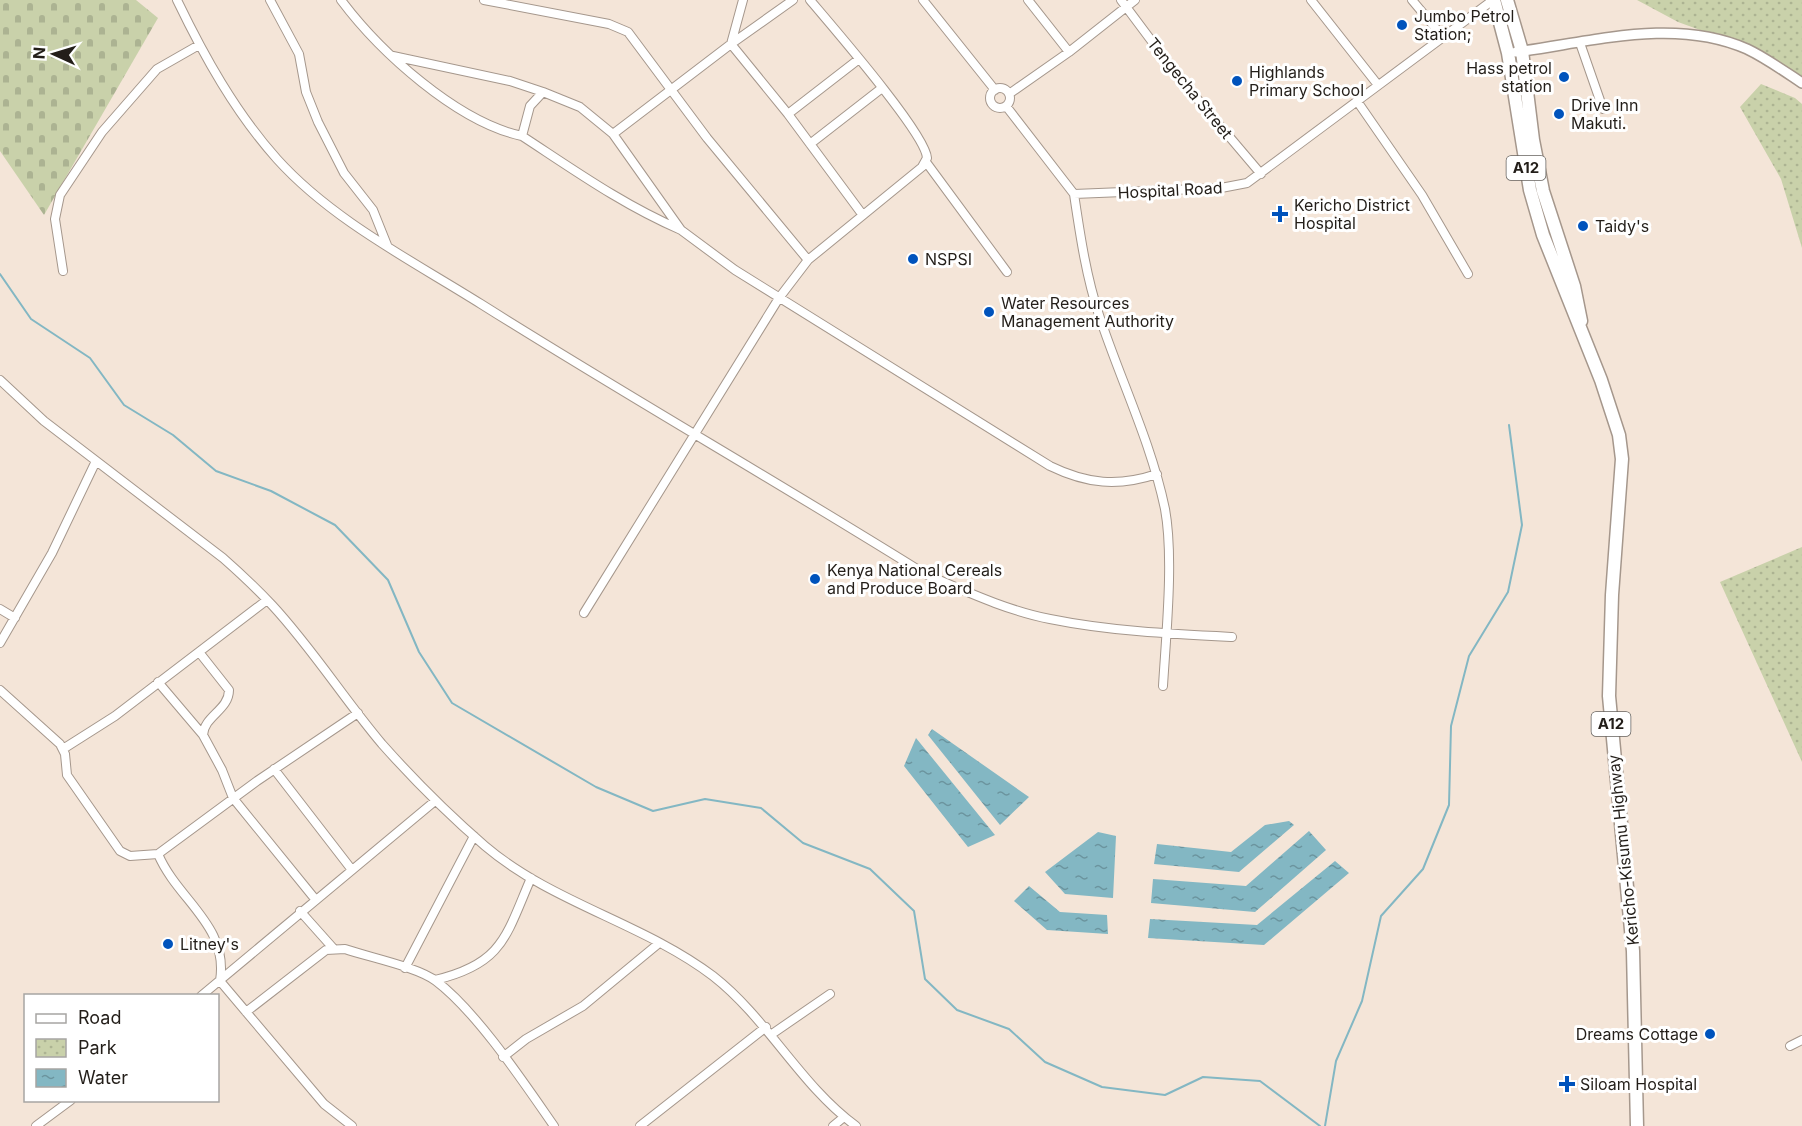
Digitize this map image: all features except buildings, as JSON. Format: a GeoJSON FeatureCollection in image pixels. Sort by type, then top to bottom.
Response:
{"type":"FeatureCollection","features":[{"type":"Feature","properties":{"kind":"highway","name":"Kericho-Kisumu Highway"},"geometry":{"type":"LineString","coordinates":[[1494,0],[1508,53],[1530,190],[1543,236],[1582,328],[1612,411],[1622,459],[1612,595],[1610,696],[1633,951],[1637,1126]]}},
{"type":"Feature","properties":{"kind":"highway","name":"Kericho-Kisumu Highway"},"geometry":{"type":"LineString","coordinates":[[1507,0],[1522,51],[1533,140],[1543,191],[1577,294],[1582,328]]}},
{"type":"Feature","properties":{"kind":"street"},"geometry":{"type":"LineString","coordinates":[[177,0],[199,45],[227,92],[278,159],[322,200],[559,353],[926,574],[960,589],[1048,619],[1166,634],[1232,637]]}},
{"type":"Feature","properties":{"kind":"street"},"geometry":{"type":"LineString","coordinates":[[270,0],[299,54],[306,92],[318,122],[344,173],[373,210],[387,244]]}},
{"type":"Feature","properties":{"kind":"street"},"geometry":{"type":"LineString","coordinates":[[341,0],[369,34],[418,79],[480,122],[522,136],[632,207],[681,230],[714,256],[932,395],[1066,474],[1100,483],[1119,483],[1157,474]]}},
{"type":"Feature","properties":{"kind":"street"},"geometry":{"type":"LineString","coordinates":[[484,0],[620,27],[628,32],[707,138],[808,260]]}},
{"type":"Feature","properties":{"kind":"street"},"geometry":{"type":"LineString","coordinates":[[731,44],[743,0]]}},
{"type":"Feature","properties":{"kind":"street"},"geometry":{"type":"LineString","coordinates":[[613,134],[793,0]]}},
{"type":"Feature","properties":{"kind":"street"},"geometry":{"type":"LineString","coordinates":[[810,0],[882,88],[927,152],[926,162],[1007,272]]}},
{"type":"Feature","properties":{"kind":"street"},"geometry":{"type":"LineString","coordinates":[[923,0],[995,90]]}},
{"type":"Feature","properties":{"kind":"street"},"geometry":{"type":"LineString","coordinates":[[1028,0],[1069,52]]}},
{"type":"Feature","properties":{"kind":"street"},"geometry":{"type":"LineString","coordinates":[[1009,94],[1069,52],[1124,3],[1135,0]]}},
{"type":"Feature","properties":{"kind":"street"},"geometry":{"type":"LineString","coordinates":[[1311,0],[1378,85]]}},
{"type":"Feature","properties":{"kind":"street"},"geometry":{"type":"LineString","coordinates":[[1412,0],[1443,37]]}},
{"type":"Feature","properties":{"kind":"street","name":"Hospital Road"},"geometry":{"type":"LineString","coordinates":[[1074,194],[1221,188],[1247,183],[1494,0]]}},
{"type":"Feature","properties":{"kind":"street","name":"Tengecha Street"},"geometry":{"type":"LineString","coordinates":[[1124,3],[1177,75],[1261,174]]}},
{"type":"Feature","properties":{"kind":"street"},"geometry":{"type":"LineString","coordinates":[[1508,53],[1657,32],[1706,37],[1749,50],[1802,83]]}},
{"type":"Feature","properties":{"kind":"street"},"geometry":{"type":"LineString","coordinates":[[1580,43],[1603,109]]}},
{"type":"Feature","properties":{"kind":"street"},"geometry":{"type":"LineString","coordinates":[[731,44],[788,114],[862,214]]}},
{"type":"Feature","properties":{"kind":"street"},"geometry":{"type":"LineString","coordinates":[[63,272],[55,219],[60,195],[102,132],[158,69],[199,45]]}},
{"type":"Feature","properties":{"kind":"street"},"geometry":{"type":"LineString","coordinates":[[393,56],[517,82],[580,107],[613,134],[681,230]]}},
{"type":"Feature","properties":{"kind":"street"},"geometry":{"type":"LineString","coordinates":[[788,114],[859,59]]}},
{"type":"Feature","properties":{"kind":"street"},"geometry":{"type":"LineString","coordinates":[[810,144],[882,88]]}},
{"type":"Feature","properties":{"kind":"street"},"geometry":{"type":"LineString","coordinates":[[1002,89],[1009,94],[1010,101],[1006,106],[999,108],[992,103],[991,96],[995,90],[1002,89]]}},
{"type":"Feature","properties":{"kind":"street"},"geometry":{"type":"LineString","coordinates":[[522,136],[530,106],[543,92]]}},
{"type":"Feature","properties":{"kind":"street"},"geometry":{"type":"LineString","coordinates":[[1357,101],[1422,195],[1468,274]]}},
{"type":"Feature","properties":{"kind":"street"},"geometry":{"type":"LineString","coordinates":[[1006,106],[1074,194],[1082,247],[1098,312],[1157,474],[1165,512],[1167,546],[1163,686]]}},
{"type":"Feature","properties":{"kind":"street"},"geometry":{"type":"LineString","coordinates":[[584,613],[779,298],[808,260],[926,162]]}},
{"type":"Feature","properties":{"kind":"street"},"geometry":{"type":"LineString","coordinates":[[0,380],[20,401],[223,558],[267,600],[358,713],[435,801],[474,836],[531,878],[658,944],[711,975],[766,1027],[808,1079],[844,1117],[856,1126]]}},
{"type":"Feature","properties":{"kind":"street"},"geometry":{"type":"LineString","coordinates":[[0,643],[52,553],[96,461]]}},
{"type":"Feature","properties":{"kind":"street"},"geometry":{"type":"LineString","coordinates":[[63,749],[158,682],[267,600]]}},
{"type":"Feature","properties":{"kind":"street"},"geometry":{"type":"LineString","coordinates":[[0,609],[15,618]]}},
{"type":"Feature","properties":{"kind":"street"},"geometry":{"type":"LineString","coordinates":[[199,652],[229,690],[228,700],[208,722],[203,735]]}},
{"type":"Feature","properties":{"kind":"street"},"geometry":{"type":"LineString","coordinates":[[158,682],[203,735],[222,770],[233,798],[315,899]]}},
{"type":"Feature","properties":{"kind":"street"},"geometry":{"type":"LineString","coordinates":[[0,690],[63,749],[67,775],[120,851],[130,856],[158,854],[274,769],[358,713]]}},
{"type":"Feature","properties":{"kind":"street"},"geometry":{"type":"LineString","coordinates":[[274,769],[352,870]]}},
{"type":"Feature","properties":{"kind":"street"},"geometry":{"type":"LineString","coordinates":[[204,994],[300,911],[435,801]]}},
{"type":"Feature","properties":{"kind":"street"},"geometry":{"type":"LineString","coordinates":[[405,968],[474,836]]}},
{"type":"Feature","properties":{"kind":"street"},"geometry":{"type":"LineString","coordinates":[[158,854],[172,880],[218,942],[222,957],[220,981],[324,1104],[352,1126]]}},
{"type":"Feature","properties":{"kind":"street"},"geometry":{"type":"LineString","coordinates":[[435,980],[468,970],[494,954],[505,939],[531,878]]}},
{"type":"Feature","properties":{"kind":"street"},"geometry":{"type":"LineString","coordinates":[[300,911],[333,948]]}},
{"type":"Feature","properties":{"kind":"street"},"geometry":{"type":"LineString","coordinates":[[503,1057],[526,1039],[583,1006],[658,944]]}},
{"type":"Feature","properties":{"kind":"street"},"geometry":{"type":"LineString","coordinates":[[246,1012],[303,967],[333,948],[345,949],[405,968],[435,980],[481,1028],[554,1126]]}},
{"type":"Feature","properties":{"kind":"street"},"geometry":{"type":"LineString","coordinates":[[772,1034],[830,994]]}},
{"type":"Feature","properties":{"kind":"street"},"geometry":{"type":"LineString","coordinates":[[640,1126],[766,1027]]}},
{"type":"Feature","properties":{"kind":"street"},"geometry":{"type":"LineString","coordinates":[[1790,1046],[1802,1040]]}},
{"type":"Feature","properties":{"kind":"street"},"geometry":{"type":"LineString","coordinates":[[36,1126],[69,1102]]}},
{"type":"Feature","properties":{"kind":"street"},"geometry":{"type":"LineString","coordinates":[[833,1126],[844,1117]]}},
{"type":"Feature","properties":{"kind":"green space"},"geometry":{"type":"Polygon","coordinates":[[[0,0],[136,0],[158,18],[44,215],[0,151],[0,0]]]}},
{"type":"Feature","properties":{"kind":"green space"},"geometry":{"type":"Polygon","coordinates":[[[1637,0],[1802,0],[1802,80],[1733,42],[1678,22],[1637,0]]]}},
{"type":"Feature","properties":{"kind":"green space"},"geometry":{"type":"Polygon","coordinates":[[[1761,84],[1795,98],[1802,104],[1802,248],[1781,179],[1740,107],[1761,84]]]}},
{"type":"Feature","properties":{"kind":"green space"},"geometry":{"type":"Polygon","coordinates":[[[1802,547],[1802,762],[1720,582],[1802,547]]]}},
{"type":"Feature","properties":{"kind":"water"},"geometry":{"type":"Polygon","coordinates":[[[932,729],[1029,797],[1000,825],[928,735],[932,729]]]}},
{"type":"Feature","properties":{"kind":"water"},"geometry":{"type":"Polygon","coordinates":[[[916,738],[995,835],[968,847],[904,766],[916,738]]]}},
{"type":"Feature","properties":{"kind":"water"},"geometry":{"type":"Polygon","coordinates":[[[1289,821],[1294,825],[1239,872],[1154,864],[1157,844],[1231,852],[1265,825],[1289,821]]]}},
{"type":"Feature","properties":{"kind":"water"},"geometry":{"type":"Polygon","coordinates":[[[1309,831],[1326,850],[1255,912],[1151,903],[1153,879],[1246,886],[1309,831]]]}},
{"type":"Feature","properties":{"kind":"water"},"geometry":{"type":"Polygon","coordinates":[[[1098,832],[1116,836],[1113,898],[1065,894],[1045,872],[1098,832]]]}},
{"type":"Feature","properties":{"kind":"water"},"geometry":{"type":"Polygon","coordinates":[[[1335,861],[1349,873],[1264,945],[1148,938],[1150,919],[1257,925],[1335,861]]]}},
{"type":"Feature","properties":{"kind":"water"},"geometry":{"type":"Polygon","coordinates":[[[1029,886],[1060,912],[1107,915],[1108,934],[1047,930],[1014,901],[1029,886]]]}},
{"type":"Feature","properties":{"kind":"waterway"},"geometry":{"type":"LineString","coordinates":[[0,274],[31,319],[90,358],[124,405],[173,435],[216,471],[271,491],[335,525],[388,580],[419,652],[452,703],[596,787],[653,811],[705,799],[761,808],[803,843],[870,869],[914,911],[925,979],[957,1010],[1009,1029],[1045,1062],[1102,1087],[1165,1095],[1203,1077],[1260,1081],[1320,1126]]}},
{"type":"Feature","properties":{"kind":"waterway"},"geometry":{"type":"LineString","coordinates":[[1325,1126],[1336,1061],[1362,1001],[1381,916],[1423,869],[1449,805],[1451,726],[1469,656],[1508,592],[1522,525],[1509,425]]}},
{"type":"Feature","properties":{"kind":"place","name":"Jumbo Petrol Station;"},"geometry":{"type":"Point","coordinates":[1402,25]}},
{"type":"Feature","properties":{"kind":"place","name":"Hass petrol station"},"geometry":{"type":"Point","coordinates":[1564,77]}},
{"type":"Feature","properties":{"kind":"place","name":"Highlands Primary School"},"geometry":{"type":"Point","coordinates":[1237,81]}},
{"type":"Feature","properties":{"kind":"place","name":"Drive Inn Makuti."},"geometry":{"type":"Point","coordinates":[1559,114]}},
{"type":"Feature","properties":{"kind":"place","name":"Kericho District Hospital"},"geometry":{"type":"Point","coordinates":[1280,214]}},
{"type":"Feature","properties":{"kind":"place","name":"Taidy's"},"geometry":{"type":"Point","coordinates":[1583,226]}},
{"type":"Feature","properties":{"kind":"place","name":"NSPSI"},"geometry":{"type":"Point","coordinates":[913,259]}},
{"type":"Feature","properties":{"kind":"place","name":"Water Resources Management Authority"},"geometry":{"type":"Point","coordinates":[989,312]}},
{"type":"Feature","properties":{"kind":"place","name":"Kenya National Cereals and Produce Board"},"geometry":{"type":"Point","coordinates":[815,579]}},
{"type":"Feature","properties":{"kind":"place","name":"Litney's"},"geometry":{"type":"Point","coordinates":[168,944]}},
{"type":"Feature","properties":{"kind":"place","name":"Dreams Cottage"},"geometry":{"type":"Point","coordinates":[1710,1034]}},
{"type":"Feature","properties":{"kind":"place","name":"Siloam Hospital"},"geometry":{"type":"Point","coordinates":[1567,1084]}}]}
